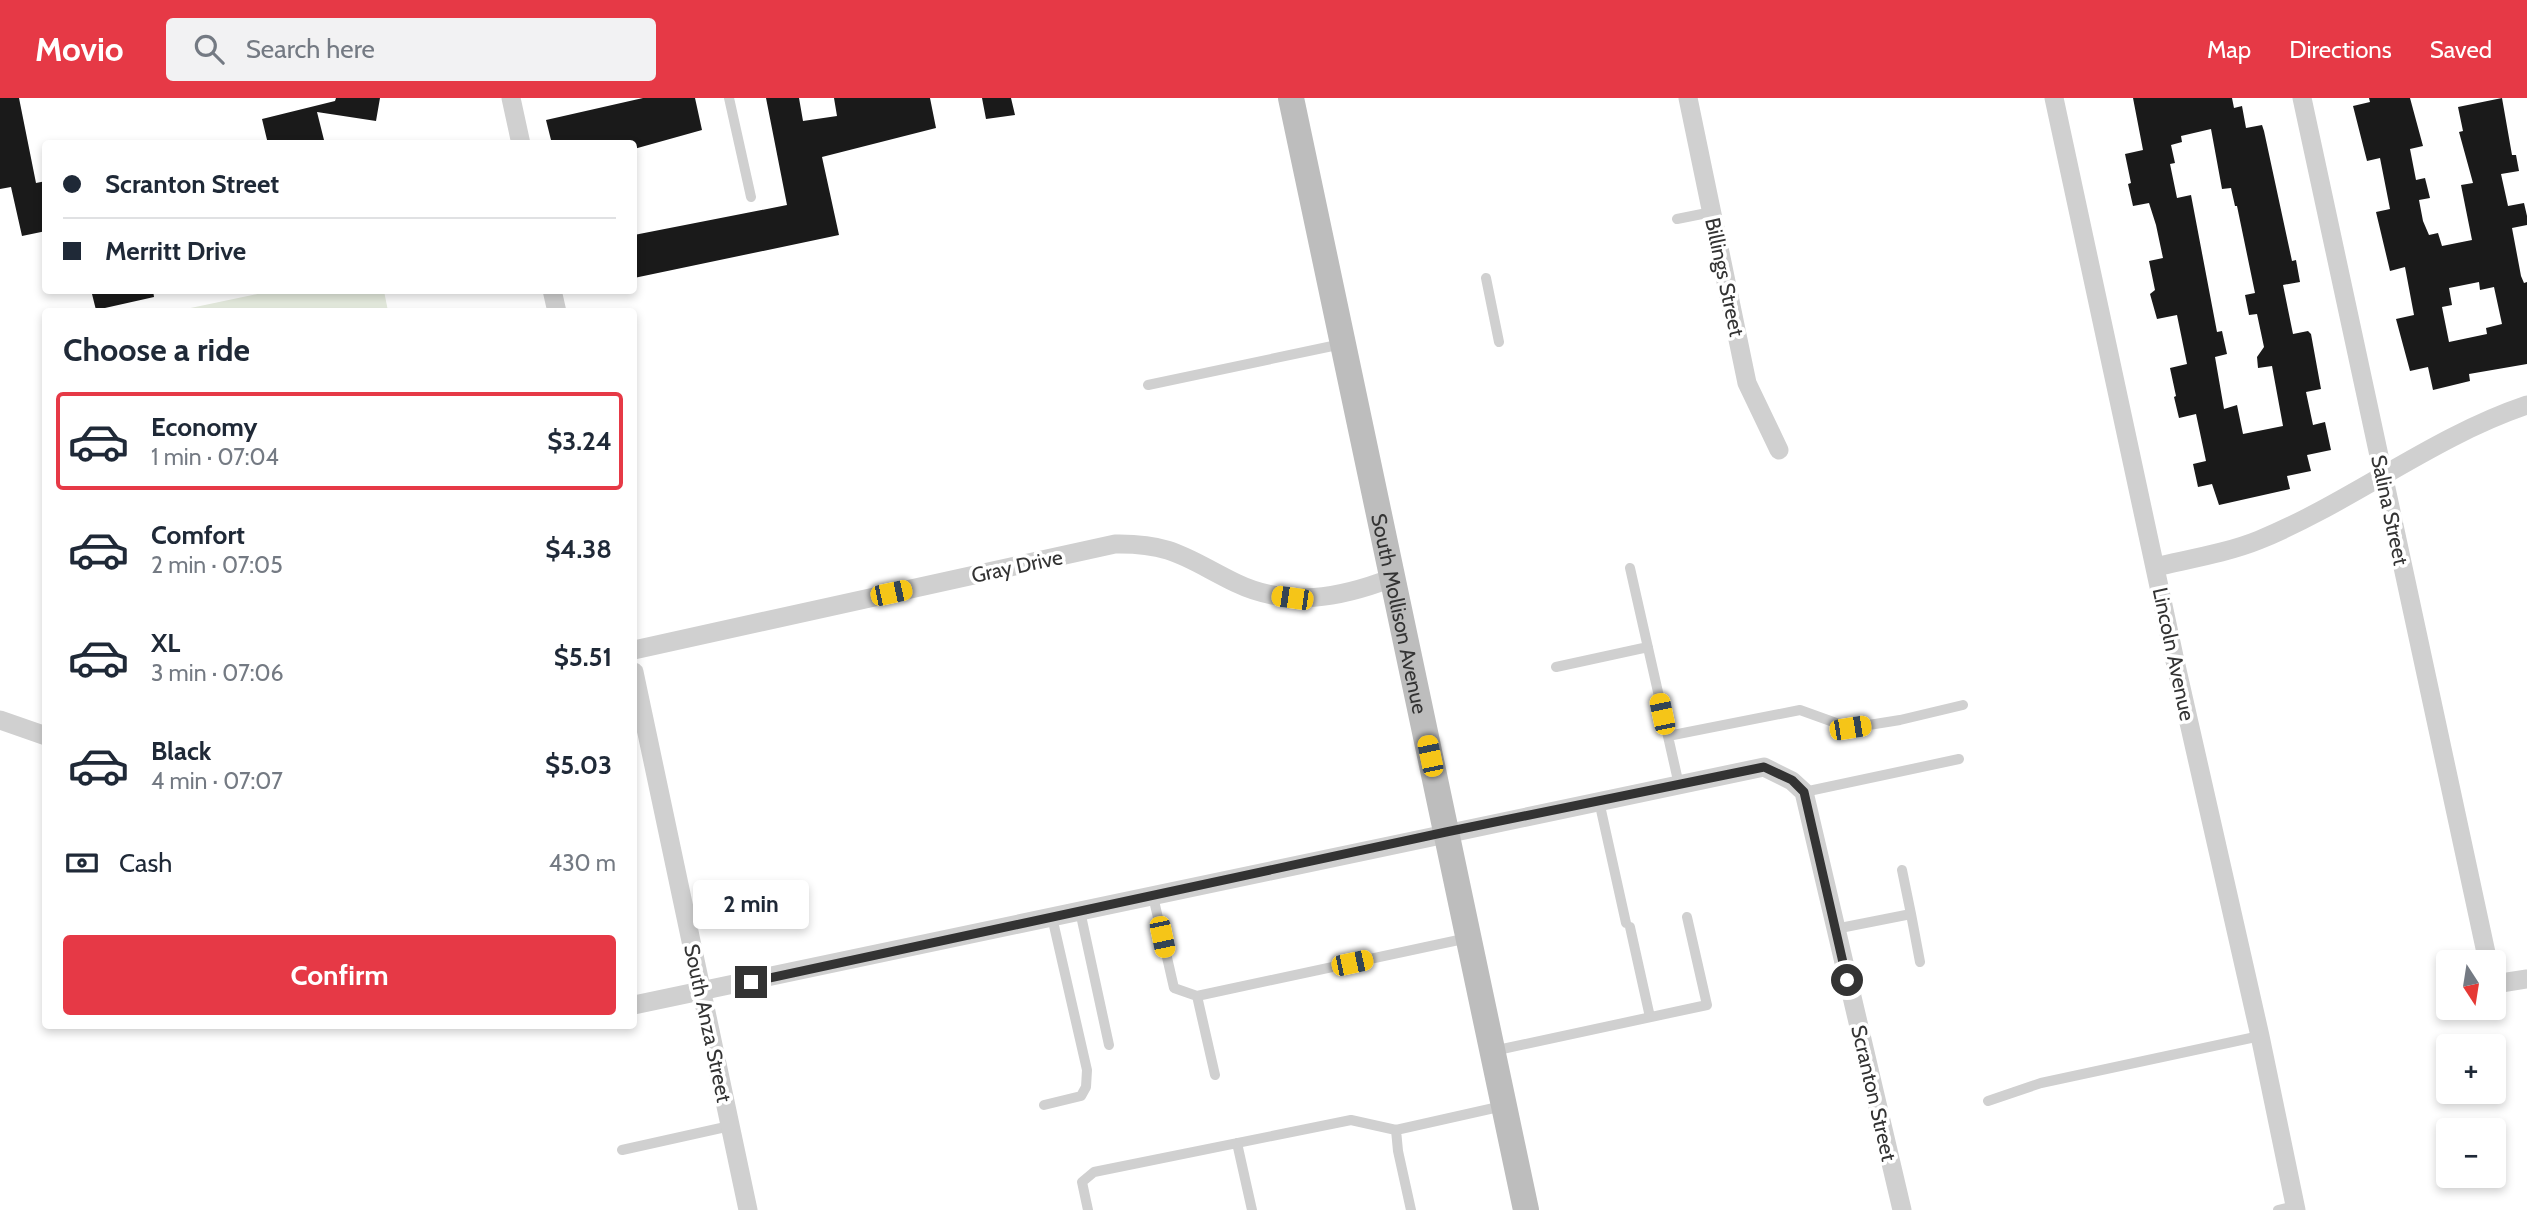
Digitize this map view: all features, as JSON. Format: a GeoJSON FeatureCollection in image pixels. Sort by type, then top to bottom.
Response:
{"type":"FeatureCollection","features":[{"type":"Feature","properties":{"kind":"main road","name":"South Mollison Avenue"},"geometry":{"type":"LineString","coordinates":[[1291,98],[1526,1210]]}},
{"type":"Feature","properties":{"kind":"street"},"geometry":{"type":"LineString","coordinates":[[511,98],[520,140]]}},
{"type":"Feature","properties":{"kind":"street","name":"Billings Street"},"geometry":{"type":"LineString","coordinates":[[1688,98],[1747,383],[1779,450]]}},
{"type":"Feature","properties":{"kind":"street","name":"Lincoln Avenue"},"geometry":{"type":"LineString","coordinates":[[2054,98],[2155,568],[2260,1036],[2289,1209]]}},
{"type":"Feature","properties":{"kind":"street","name":"Salina Street"},"geometry":{"type":"LineString","coordinates":[[2302,98],[2485,950]]}},
{"type":"Feature","properties":{"kind":"street"},"geometry":{"type":"LineString","coordinates":[[2155,568],[2258,541],[2383,478],[2437,444],[2527,405]]}},
{"type":"Feature","properties":{"kind":"street","name":"Gray Drive"},"geometry":{"type":"LineString","coordinates":[[637,649],[1115,544],[1144,544],[1177,551],[1255,591],[1292,598],[1347,594],[1392,578]]}},
{"type":"Feature","properties":{"kind":"street","name":"South Anza Street"},"geometry":{"type":"LineString","coordinates":[[637,686],[748,1210]]}},
{"type":"Feature","properties":{"kind":"street"},"geometry":{"type":"LineString","coordinates":[[0,720],[42,735]]}},
{"type":"Feature","properties":{"kind":"street"},"geometry":{"type":"LineString","coordinates":[[637,1004],[702,993],[1446,832],[1764,767],[1792,780],[1804,792]]}},
{"type":"Feature","properties":{"kind":"street","name":"Scranton Street"},"geometry":{"type":"LineString","coordinates":[[1804,792],[1902,1210]]}},
{"type":"Feature","properties":{"kind":"street"},"geometry":{"type":"LineString","coordinates":[[2506,982],[2527,979]]}},
{"type":"Feature","properties":{"kind":"lane"},"geometry":{"type":"LineString","coordinates":[[729,98],[751,197]]}},
{"type":"Feature","properties":{"kind":"lane"},"geometry":{"type":"LineString","coordinates":[[1677,219],[1712,212]]}},
{"type":"Feature","properties":{"kind":"lane"},"geometry":{"type":"LineString","coordinates":[[1486,278],[1499,342]]}},
{"type":"Feature","properties":{"kind":"lane"},"geometry":{"type":"LineString","coordinates":[[1148,385],[1343,344]]}},
{"type":"Feature","properties":{"kind":"lane"},"geometry":{"type":"LineString","coordinates":[[1630,568],[1679,785]]}},
{"type":"Feature","properties":{"kind":"lane"},"geometry":{"type":"LineString","coordinates":[[1556,667],[1647,647]]}},
{"type":"Feature","properties":{"kind":"lane"},"geometry":{"type":"LineString","coordinates":[[1668,736],[1800,710],[1850,728],[1900,720],[1963,705]]}},
{"type":"Feature","properties":{"kind":"lane"},"geometry":{"type":"LineString","coordinates":[[1804,792],[1959,760]]}},
{"type":"Feature","properties":{"kind":"lane"},"geometry":{"type":"LineString","coordinates":[[1599,801],[1650,1017]]}},
{"type":"Feature","properties":{"kind":"lane"},"geometry":{"type":"LineString","coordinates":[[1902,870],[1920,962]]}},
{"type":"Feature","properties":{"kind":"lane"},"geometry":{"type":"LineString","coordinates":[[1153,896],[1174,988],[1197,996],[1468,938]]}},
{"type":"Feature","properties":{"kind":"lane"},"geometry":{"type":"LineString","coordinates":[[1080,911],[1109,1045]]}},
{"type":"Feature","properties":{"kind":"lane"},"geometry":{"type":"LineString","coordinates":[[1835,929],[1911,914]]}},
{"type":"Feature","properties":{"kind":"lane"},"geometry":{"type":"LineString","coordinates":[[1044,1105],[1081,1096],[1086,1087],[1087,1070],[1052,917]]}},
{"type":"Feature","properties":{"kind":"lane"},"geometry":{"type":"LineString","coordinates":[[1492,1051],[1707,1005],[1687,917]]}},
{"type":"Feature","properties":{"kind":"lane"},"geometry":{"type":"LineString","coordinates":[[1197,996],[1215,1075]]}},
{"type":"Feature","properties":{"kind":"lane"},"geometry":{"type":"LineString","coordinates":[[1988,1101],[2041,1083],[2260,1036]]}},
{"type":"Feature","properties":{"kind":"lane"},"geometry":{"type":"LineString","coordinates":[[1088,1210],[1082,1182],[1087,1174],[1352,1120],[1396,1130],[1504,1106]]}},
{"type":"Feature","properties":{"kind":"lane"},"geometry":{"type":"LineString","coordinates":[[622,1150],[730,1126]]}},
{"type":"Feature","properties":{"kind":"lane"},"geometry":{"type":"LineString","coordinates":[[1396,1130],[1411,1210]]}},
{"type":"Feature","properties":{"kind":"lane"},"geometry":{"type":"LineString","coordinates":[[1237,1143],[1252,1210]]}},
{"type":"Feature","properties":{"kind":"shaded area"},"geometry":{"type":"Polygon","coordinates":[[[258,294],[385,294],[387,308],[191,308],[258,294]]]}},
{"type":"Feature","properties":{"kind":"building"},"geometry":{"type":"Polygon","coordinates":[[[0,98],[19,98],[36,183],[42,182],[42,232],[22,236],[11,187],[0,189],[0,98]]]}},
{"type":"Feature","properties":{"kind":"building"},"geometry":{"type":"Polygon","coordinates":[[[336,98],[380,98],[376,121],[317,112],[324,140],[267,140],[262,119],[335,101],[336,98]]]}},
{"type":"Feature","properties":{"kind":"building"},"geometry":{"type":"Polygon","coordinates":[[[643,98],[695,98],[702,130],[637,148],[637,140],[551,140],[546,120],[643,98]]]}},
{"type":"Feature","properties":{"kind":"building"},"geometry":{"type":"Polygon","coordinates":[[[766,98],[799,98],[803,121],[837,116],[834,98],[930,98],[936,128],[822,157],[839,235],[637,277],[637,234],[787,205],[766,98]]]}},
{"type":"Feature","properties":{"kind":"building"},"geometry":{"type":"Polygon","coordinates":[[[982,98],[1011,98],[1015,115],[986,119],[982,98]]]}},
{"type":"Feature","properties":{"kind":"building"},"geometry":{"type":"Polygon","coordinates":[[[2133,98],[2232,98],[2234,108],[2242,106],[2246,128],[2262,125],[2292,261],[2296,260],[2300,282],[2283,285],[2293,334],[2308,331],[2311,334],[2321,389],[2306,392],[2313,425],[2325,422],[2331,450],[2307,455],[2311,471],[2287,476],[2290,489],[2219,505],[2212,484],[2198,487],[2193,464],[2206,461],[2196,414],[2179,418],[2170,368],[2187,364],[2177,315],[2157,319],[2150,294],[2155,290],[2149,261],[2163,258],[2156,225],[2149,203],[2133,206],[2128,184],[2131,183],[2125,154],[2143,150],[2133,98]],[[2211,129],[2181,136],[2182,142],[2171,145],[2175,163],[2170,164],[2177,198],[2191,195],[2217,332],[2222,331],[2227,354],[2215,357],[2224,409],[2237,405],[2243,434],[2283,426],[2272,366],[2258,368],[2257,357],[2264,347],[2257,314],[2249,315],[2245,295],[2255,293],[2237,206],[2231,188],[2222,189],[2211,129]]]}},
{"type":"Feature","properties":{"kind":"building"},"geometry":{"type":"Polygon","coordinates":[[[2369,98],[2410,98],[2423,146],[2410,149],[2416,180],[2425,178],[2430,198],[2419,200],[2423,221],[2429,235],[2438,233],[2442,246],[2472,240],[2461,185],[2473,183],[2459,132],[2463,131],[2458,107],[2502,98],[2512,155],[2516,155],[2519,171],[2501,174],[2508,206],[2524,203],[2527,216],[2527,225],[2512,228],[2521,276],[2524,283],[2527,282],[2527,364],[2469,374],[2470,381],[2433,390],[2428,367],[2410,371],[2396,319],[2414,315],[2405,267],[2390,271],[2376,212],[2390,209],[2380,158],[2367,161],[2353,106],[2370,102],[2369,98]],[[2479,282],[2449,288],[2452,305],[2442,307],[2449,342],[2487,334],[2486,328],[2502,324],[2494,287],[2480,290],[2479,282]]]}},
{"type":"Feature","properties":{"kind":"building"},"geometry":{"type":"Polygon","coordinates":[[[92,294],[154,294],[154,297],[96,308],[92,294]]]}},
{"type":"Feature","properties":{"kind":"route"},"geometry":{"type":"LineString","coordinates":[[751,982],[1446,832],[1764,767],[1792,780],[1804,792],[1847,980]]}}]}
